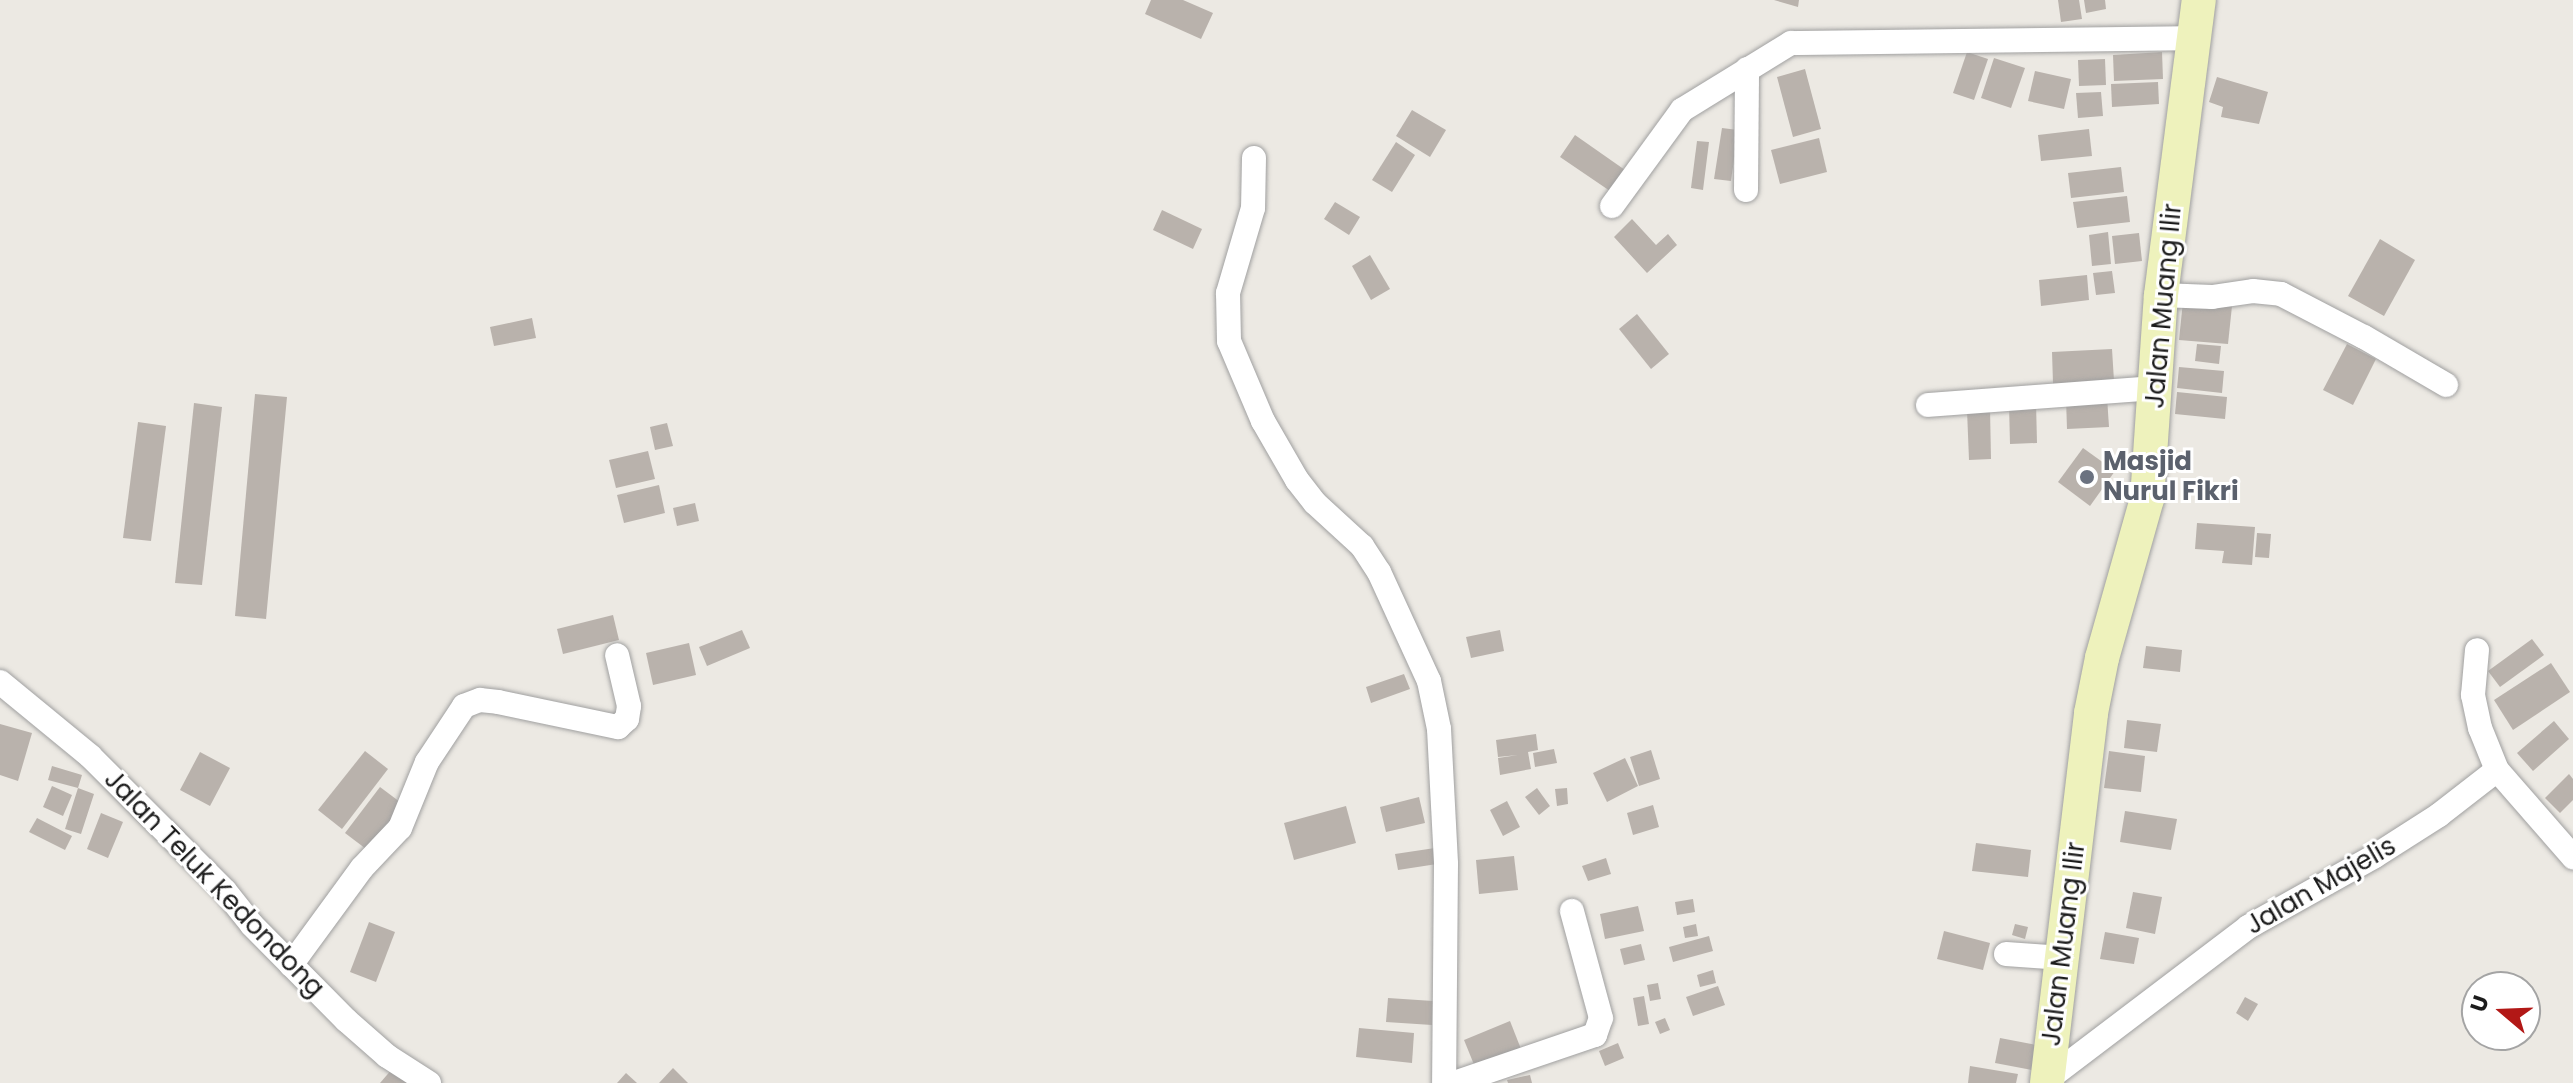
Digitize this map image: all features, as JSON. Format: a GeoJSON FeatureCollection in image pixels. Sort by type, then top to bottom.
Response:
{"type":"FeatureCollection","features":[{"type":"Feature","properties":{"kind":"main road","name":"Jalan Muang Ilir"},"geometry":{"type":"LineString","coordinates":[[2048,1081],[2091,713],[2102,658],[2147,499],[2161,295],[2199,0]]}},
{"type":"Feature","properties":{"kind":"street"},"geometry":{"type":"LineString","coordinates":[[1612,206],[1682,110],[1791,43],[2193,38]]}},
{"type":"Feature","properties":{"kind":"street"},"geometry":{"type":"LineString","coordinates":[[1746,190],[1747,69]]}},
{"type":"Feature","properties":{"kind":"street"},"geometry":{"type":"LineString","coordinates":[[1254,158],[1253,208],[1228,293],[1229,341],[1263,421],[1297,480],[1315,503],[1362,546],[1379,572],[1429,681],[1436,717],[1446,864],[1444,1083]]}},
{"type":"Feature","properties":{"kind":"street"},"geometry":{"type":"LineString","coordinates":[[2161,295],[2212,297],[2253,291],[2281,294],[2364,337],[2446,385]]}},
{"type":"Feature","properties":{"kind":"street"},"geometry":{"type":"LineString","coordinates":[[1928,405],[2156,388]]}},
{"type":"Feature","properties":{"kind":"street"},"geometry":{"type":"LineString","coordinates":[[2477,650],[2473,695],[2480,728],[2497,770],[2573,857]]}},
{"type":"Feature","properties":{"kind":"street"},"geometry":{"type":"LineString","coordinates":[[291,965],[362,868],[400,828],[427,762],[464,706],[480,700],[498,702],[618,727],[627,719],[629,706],[617,655]]}},
{"type":"Feature","properties":{"kind":"street","name":"Jalan Teluk Kedondong"},"geometry":{"type":"LineString","coordinates":[[0,682],[90,756],[225,891],[291,965],[377,1047],[426,1082]]}},
{"type":"Feature","properties":{"kind":"street","name":"Jalan Majelis"},"geometry":{"type":"LineString","coordinates":[[2048,1081],[2248,927],[2375,856],[2439,815],[2497,770]]}},
{"type":"Feature","properties":{"kind":"street"},"geometry":{"type":"LineString","coordinates":[[1454,1083],[1595,1035],[1601,1018],[1572,911]]}},
{"type":"Feature","properties":{"kind":"street"},"geometry":{"type":"LineString","coordinates":[[2006,954],[2063,958]]}},
{"type":"Feature","properties":{"kind":"building"},"geometry":{"type":"Polygon","coordinates":[[[1151,0],[1183,0],[1213,13],[1201,39],[1145,14],[1151,0]]]}},
{"type":"Feature","properties":{"kind":"building"},"geometry":{"type":"Polygon","coordinates":[[[1774,0],[1799,0],[1798,7],[1774,0]]]}},
{"type":"Feature","properties":{"kind":"building"},"geometry":{"type":"Polygon","coordinates":[[[2058,0],[2079,0],[2082,19],[2061,22],[2058,0]]]}},
{"type":"Feature","properties":{"kind":"building"},"geometry":{"type":"Polygon","coordinates":[[[2084,0],[2105,0],[2106,9],[2086,13],[2084,0]]]}},
{"type":"Feature","properties":{"kind":"building"},"geometry":{"type":"Polygon","coordinates":[[[1967,52],[1988,59],[1974,100],[1953,93],[1967,52]]]}},
{"type":"Feature","properties":{"kind":"building"},"geometry":{"type":"Polygon","coordinates":[[[2162,52],[2163,79],[2114,81],[2113,55],[2162,52]]]}},
{"type":"Feature","properties":{"kind":"building"},"geometry":{"type":"Polygon","coordinates":[[[1994,58],[2025,68],[2011,108],[1981,98],[1994,58]]]}},
{"type":"Feature","properties":{"kind":"building"},"geometry":{"type":"Polygon","coordinates":[[[2105,59],[2106,85],[2079,86],[2078,60],[2105,59]]]}},
{"type":"Feature","properties":{"kind":"building"},"geometry":{"type":"Polygon","coordinates":[[[1805,69],[1821,129],[1793,137],[1777,77],[1805,69]]]}},
{"type":"Feature","properties":{"kind":"building"},"geometry":{"type":"Polygon","coordinates":[[[2035,71],[2071,79],[2064,109],[2028,101],[2035,71]]]}},
{"type":"Feature","properties":{"kind":"building"},"geometry":{"type":"Polygon","coordinates":[[[2217,77],[2268,92],[2259,124],[2221,117],[2223,107],[2209,102],[2217,77]]]}},
{"type":"Feature","properties":{"kind":"building"},"geometry":{"type":"Polygon","coordinates":[[[2158,82],[2159,104],[2112,107],[2111,84],[2158,82]]]}},
{"type":"Feature","properties":{"kind":"building"},"geometry":{"type":"Polygon","coordinates":[[[2101,92],[2103,116],[2078,118],[2076,93],[2101,92]]]}},
{"type":"Feature","properties":{"kind":"building"},"geometry":{"type":"Polygon","coordinates":[[[1412,110],[1446,130],[1430,157],[1396,136],[1412,110]]]}},
{"type":"Feature","properties":{"kind":"building"},"geometry":{"type":"Polygon","coordinates":[[[1722,128],[1738,130],[1731,181],[1714,179],[1722,128]]]}},
{"type":"Feature","properties":{"kind":"building"},"geometry":{"type":"Polygon","coordinates":[[[2089,129],[2092,156],[2041,161],[2038,135],[2089,129]]]}},
{"type":"Feature","properties":{"kind":"building"},"geometry":{"type":"Polygon","coordinates":[[[1575,135],[1625,170],[1610,191],[1560,157],[1575,135]]]}},
{"type":"Feature","properties":{"kind":"building"},"geometry":{"type":"Polygon","coordinates":[[[1819,138],[1827,172],[1780,184],[1771,150],[1819,138]]]}},
{"type":"Feature","properties":{"kind":"building"},"geometry":{"type":"Polygon","coordinates":[[[1697,141],[1709,142],[1703,190],[1691,188],[1697,141]]]}},
{"type":"Feature","properties":{"kind":"building"},"geometry":{"type":"Polygon","coordinates":[[[1396,142],[1415,155],[1392,192],[1372,180],[1396,142]]]}},
{"type":"Feature","properties":{"kind":"building"},"geometry":{"type":"Polygon","coordinates":[[[2121,167],[2124,192],[2071,198],[2068,173],[2121,167]]]}},
{"type":"Feature","properties":{"kind":"building"},"geometry":{"type":"Polygon","coordinates":[[[2127,196],[2130,222],[2077,228],[2073,202],[2127,196]]]}},
{"type":"Feature","properties":{"kind":"building"},"geometry":{"type":"Polygon","coordinates":[[[1335,202],[1360,217],[1349,235],[1324,219],[1335,202]]]}},
{"type":"Feature","properties":{"kind":"building"},"geometry":{"type":"Polygon","coordinates":[[[1162,210],[1202,229],[1193,249],[1153,230],[1162,210]]]}},
{"type":"Feature","properties":{"kind":"building"},"geometry":{"type":"Polygon","coordinates":[[[1632,219],[1656,245],[1668,234],[1677,245],[1647,273],[1614,237],[1632,219]]]}},
{"type":"Feature","properties":{"kind":"building"},"geometry":{"type":"Polygon","coordinates":[[[2108,232],[2111,264],[2092,266],[2089,235],[2108,232]]]}},
{"type":"Feature","properties":{"kind":"building"},"geometry":{"type":"Polygon","coordinates":[[[2139,233],[2142,261],[2115,264],[2112,236],[2139,233]]]}},
{"type":"Feature","properties":{"kind":"building"},"geometry":{"type":"Polygon","coordinates":[[[2380,239],[2415,260],[2384,316],[2348,296],[2380,239]]]}},
{"type":"Feature","properties":{"kind":"building"},"geometry":{"type":"Polygon","coordinates":[[[1370,255],[1390,289],[1371,300],[1352,266],[1370,255]]]}},
{"type":"Feature","properties":{"kind":"building"},"geometry":{"type":"Polygon","coordinates":[[[2112,271],[2115,293],[2096,295],[2093,273],[2112,271]]]}},
{"type":"Feature","properties":{"kind":"building"},"geometry":{"type":"Polygon","coordinates":[[[2087,275],[2089,300],[2041,306],[2039,280],[2087,275]]]}},
{"type":"Feature","properties":{"kind":"building"},"geometry":{"type":"Polygon","coordinates":[[[2183,301],[2232,306],[2228,344],[2179,340],[2183,301]]]}},
{"type":"Feature","properties":{"kind":"building"},"geometry":{"type":"Polygon","coordinates":[[[1637,314],[1669,354],[1651,369],[1619,329],[1637,314]]]}},
{"type":"Feature","properties":{"kind":"building"},"geometry":{"type":"Polygon","coordinates":[[[532,318],[536,338],[494,346],[490,327],[532,318]]]}},
{"type":"Feature","properties":{"kind":"building"},"geometry":{"type":"Polygon","coordinates":[[[2197,344],[2221,346],[2219,364],[2195,361],[2197,344]]]}},
{"type":"Feature","properties":{"kind":"building"},"geometry":{"type":"Polygon","coordinates":[[[2347,344],[2376,359],[2353,405],[2323,390],[2347,344]]]}},
{"type":"Feature","properties":{"kind":"building"},"geometry":{"type":"Polygon","coordinates":[[[2112,349],[2114,381],[2053,384],[2052,352],[2112,349]]]}},
{"type":"Feature","properties":{"kind":"building"},"geometry":{"type":"Polygon","coordinates":[[[2179,367],[2224,371],[2222,393],[2177,388],[2179,367]]]}},
{"type":"Feature","properties":{"kind":"building"},"geometry":{"type":"Polygon","coordinates":[[[2177,392],[2227,397],[2225,419],[2175,414],[2177,392]]]}},
{"type":"Feature","properties":{"kind":"building"},"geometry":{"type":"Polygon","coordinates":[[[255,394],[287,397],[266,619],[235,616],[255,394]]]}},
{"type":"Feature","properties":{"kind":"building"},"geometry":{"type":"Polygon","coordinates":[[[2107,397],[2109,427],[2067,429],[2066,399],[2107,397]]]}},
{"type":"Feature","properties":{"kind":"building"},"geometry":{"type":"Polygon","coordinates":[[[194,403],[222,407],[202,585],[175,583],[194,403]]]}},
{"type":"Feature","properties":{"kind":"building"},"geometry":{"type":"Polygon","coordinates":[[[2036,403],[2037,443],[2010,444],[2009,404],[2036,403]]]}},
{"type":"Feature","properties":{"kind":"building"},"geometry":{"type":"Polygon","coordinates":[[[1990,409],[1991,459],[1969,460],[1967,410],[1990,409]]]}},
{"type":"Feature","properties":{"kind":"building"},"geometry":{"type":"Polygon","coordinates":[[[138,422],[166,426],[151,541],[123,538],[138,422]]]}},
{"type":"Feature","properties":{"kind":"building"},"geometry":{"type":"Polygon","coordinates":[[[667,423],[673,446],[655,450],[650,427],[667,423]]]}},
{"type":"Feature","properties":{"kind":"building","name":"Masjid Nurul Fikri"},"geometry":{"type":"Polygon","coordinates":[[[2083,448],[2115,471],[2090,506],[2058,482],[2083,448]]]}},
{"type":"Feature","properties":{"kind":"building"},"geometry":{"type":"Polygon","coordinates":[[[648,451],[655,479],[616,488],[609,460],[648,451]]]}},
{"type":"Feature","properties":{"kind":"building"},"geometry":{"type":"Polygon","coordinates":[[[659,485],[665,513],[624,523],[617,495],[659,485]]]}},
{"type":"Feature","properties":{"kind":"building"},"geometry":{"type":"Polygon","coordinates":[[[695,503],[699,521],[677,526],[673,508],[695,503]]]}},
{"type":"Feature","properties":{"kind":"building"},"geometry":{"type":"Polygon","coordinates":[[[2197,523],[2255,527],[2252,565],[2222,563],[2224,551],[2195,549],[2197,523]]]}},
{"type":"Feature","properties":{"kind":"building"},"geometry":{"type":"Polygon","coordinates":[[[2257,533],[2271,534],[2269,558],[2255,557],[2257,533]]]}},
{"type":"Feature","properties":{"kind":"building"},"geometry":{"type":"Polygon","coordinates":[[[613,615],[619,640],[563,654],[557,629],[613,615]]]}},
{"type":"Feature","properties":{"kind":"building"},"geometry":{"type":"Polygon","coordinates":[[[742,630],[750,648],[707,666],[699,647],[742,630]]]}},
{"type":"Feature","properties":{"kind":"building"},"geometry":{"type":"Polygon","coordinates":[[[1500,630],[1504,651],[1471,658],[1466,637],[1500,630]]]}},
{"type":"Feature","properties":{"kind":"building"},"geometry":{"type":"Polygon","coordinates":[[[2532,639],[2544,655],[2500,687],[2488,671],[2532,639]]]}},
{"type":"Feature","properties":{"kind":"building"},"geometry":{"type":"Polygon","coordinates":[[[689,643],[696,675],[653,685],[646,653],[689,643]]]}},
{"type":"Feature","properties":{"kind":"building"},"geometry":{"type":"Polygon","coordinates":[[[2146,646],[2182,650],[2180,672],[2143,668],[2146,646]]]}},
{"type":"Feature","properties":{"kind":"building"},"geometry":{"type":"Polygon","coordinates":[[[2551,663],[2570,692],[2513,730],[2494,700],[2551,663]]]}},
{"type":"Feature","properties":{"kind":"building"},"geometry":{"type":"Polygon","coordinates":[[[1404,674],[1410,689],[1371,703],[1366,687],[1404,674]]]}},
{"type":"Feature","properties":{"kind":"building"},"geometry":{"type":"Polygon","coordinates":[[[2127,720],[2161,724],[2157,752],[2124,748],[2127,720]]]}},
{"type":"Feature","properties":{"kind":"building"},"geometry":{"type":"Polygon","coordinates":[[[2554,721],[2569,739],[2533,771],[2517,753],[2554,721]]]}},
{"type":"Feature","properties":{"kind":"building"},"geometry":{"type":"Polygon","coordinates":[[[0,724],[32,733],[18,781],[0,775],[0,724]]]}},
{"type":"Feature","properties":{"kind":"building"},"geometry":{"type":"Polygon","coordinates":[[[1536,734],[1538,750],[1528,752],[1531,769],[1500,775],[1498,758],[1518,755],[1498,757],[1496,740],[1536,734]]]}},
{"type":"Feature","properties":{"kind":"building"},"geometry":{"type":"Polygon","coordinates":[[[1554,749],[1557,763],[1535,767],[1533,753],[1554,749]]]}},
{"type":"Feature","properties":{"kind":"building"},"geometry":{"type":"Polygon","coordinates":[[[1651,750],[1660,779],[1639,786],[1630,757],[1651,750]]]}},
{"type":"Feature","properties":{"kind":"building"},"geometry":{"type":"Polygon","coordinates":[[[365,751],[388,769],[342,829],[318,810],[365,751]]]}},
{"type":"Feature","properties":{"kind":"building"},"geometry":{"type":"Polygon","coordinates":[[[2109,751],[2145,756],[2141,792],[2104,788],[2109,751]]]}},
{"type":"Feature","properties":{"kind":"building"},"geometry":{"type":"Polygon","coordinates":[[[200,752],[230,768],[210,806],[180,790],[200,752]]]}},
{"type":"Feature","properties":{"kind":"building"},"geometry":{"type":"Polygon","coordinates":[[[1625,758],[1638,786],[1607,802],[1593,773],[1625,758]]]}},
{"type":"Feature","properties":{"kind":"building"},"geometry":{"type":"Polygon","coordinates":[[[52,766],[82,775],[78,788],[48,780],[52,766]]]}},
{"type":"Feature","properties":{"kind":"building"},"geometry":{"type":"Polygon","coordinates":[[[2569,774],[2573,779],[2573,800],[2560,813],[2545,798],[2569,774]]]}},
{"type":"Feature","properties":{"kind":"building"},"geometry":{"type":"Polygon","coordinates":[[[52,786],[72,795],[63,816],[43,807],[52,786]]]}},
{"type":"Feature","properties":{"kind":"building"},"geometry":{"type":"Polygon","coordinates":[[[380,787],[404,805],[370,852],[345,833],[380,787]]]}},
{"type":"Feature","properties":{"kind":"building"},"geometry":{"type":"Polygon","coordinates":[[[78,788],[94,794],[81,834],[65,829],[78,788]]]}},
{"type":"Feature","properties":{"kind":"building"},"geometry":{"type":"Polygon","coordinates":[[[1537,788],[1550,806],[1539,815],[1525,797],[1537,788]]]}},
{"type":"Feature","properties":{"kind":"building"},"geometry":{"type":"Polygon","coordinates":[[[1567,788],[1568,804],[1557,806],[1555,789],[1567,788]]]}},
{"type":"Feature","properties":{"kind":"building"},"geometry":{"type":"Polygon","coordinates":[[[1419,797],[1425,823],[1386,832],[1380,807],[1419,797]]]}},
{"type":"Feature","properties":{"kind":"building"},"geometry":{"type":"Polygon","coordinates":[[[1507,801],[1520,827],[1503,836],[1490,810],[1507,801]]]}},
{"type":"Feature","properties":{"kind":"building"},"geometry":{"type":"Polygon","coordinates":[[[1653,805],[1659,827],[1633,835],[1627,813],[1653,805]]]}},
{"type":"Feature","properties":{"kind":"building"},"geometry":{"type":"Polygon","coordinates":[[[1346,806],[1356,843],[1294,860],[1284,823],[1346,806]]]}},
{"type":"Feature","properties":{"kind":"building"},"geometry":{"type":"Polygon","coordinates":[[[2125,811],[2177,819],[2171,850],[2120,842],[2125,811]]]}},
{"type":"Feature","properties":{"kind":"building"},"geometry":{"type":"Polygon","coordinates":[[[101,813],[123,822],[108,858],[87,849],[101,813]]]}},
{"type":"Feature","properties":{"kind":"building"},"geometry":{"type":"Polygon","coordinates":[[[37,818],[72,836],[65,850],[29,832],[37,818]]]}},
{"type":"Feature","properties":{"kind":"building"},"geometry":{"type":"Polygon","coordinates":[[[1976,843],[2031,850],[2028,877],[1972,871],[1976,843]]]}},
{"type":"Feature","properties":{"kind":"building"},"geometry":{"type":"Polygon","coordinates":[[[1435,848],[1437,864],[1398,870],[1395,854],[1435,848]]]}},
{"type":"Feature","properties":{"kind":"building"},"geometry":{"type":"Polygon","coordinates":[[[1514,856],[1518,890],[1479,894],[1476,860],[1514,856]]]}},
{"type":"Feature","properties":{"kind":"building"},"geometry":{"type":"Polygon","coordinates":[[[1606,858],[1611,874],[1588,881],[1582,866],[1606,858]]]}},
{"type":"Feature","properties":{"kind":"building"},"geometry":{"type":"Polygon","coordinates":[[[2133,892],[2162,897],[2155,934],[2126,928],[2133,892]]]}},
{"type":"Feature","properties":{"kind":"building"},"geometry":{"type":"Polygon","coordinates":[[[1693,899],[1695,912],[1677,915],[1675,902],[1693,899]]]}},
{"type":"Feature","properties":{"kind":"building"},"geometry":{"type":"Polygon","coordinates":[[[1638,906],[1644,931],[1605,939],[1600,914],[1638,906]]]}},
{"type":"Feature","properties":{"kind":"building"},"geometry":{"type":"Polygon","coordinates":[[[369,922],[395,932],[376,982],[350,972],[369,922]]]}},
{"type":"Feature","properties":{"kind":"building"},"geometry":{"type":"Polygon","coordinates":[[[1696,924],[1698,936],[1685,938],[1683,927],[1696,924]]]}},
{"type":"Feature","properties":{"kind":"building"},"geometry":{"type":"Polygon","coordinates":[[[2015,924],[2028,927],[2025,939],[2012,935],[2015,924]]]}},
{"type":"Feature","properties":{"kind":"building"},"geometry":{"type":"Polygon","coordinates":[[[1944,931],[1990,943],[1983,970],[1937,959],[1944,931]]]}},
{"type":"Feature","properties":{"kind":"building"},"geometry":{"type":"Polygon","coordinates":[[[2105,932],[2139,938],[2134,964],[2100,959],[2105,932]]]}},
{"type":"Feature","properties":{"kind":"building"},"geometry":{"type":"Polygon","coordinates":[[[1709,936],[1713,951],[1673,962],[1669,947],[1709,936]]]}},
{"type":"Feature","properties":{"kind":"building"},"geometry":{"type":"Polygon","coordinates":[[[1641,944],[1645,960],[1624,965],[1620,949],[1641,944]]]}},
{"type":"Feature","properties":{"kind":"building"},"geometry":{"type":"Polygon","coordinates":[[[1713,970],[1716,983],[1700,987],[1697,975],[1713,970]]]}},
{"type":"Feature","properties":{"kind":"building"},"geometry":{"type":"Polygon","coordinates":[[[1658,983],[1661,999],[1650,1001],[1647,985],[1658,983]]]}},
{"type":"Feature","properties":{"kind":"building"},"geometry":{"type":"Polygon","coordinates":[[[1718,986],[1725,1005],[1693,1016],[1686,997],[1718,986]]]}},
{"type":"Feature","properties":{"kind":"building"},"geometry":{"type":"Polygon","coordinates":[[[1644,996],[1649,1024],[1638,1026],[1633,998],[1644,996]]]}},
{"type":"Feature","properties":{"kind":"building"},"geometry":{"type":"Polygon","coordinates":[[[2245,997],[2258,1004],[2248,1021],[2236,1013],[2245,997]]]}},
{"type":"Feature","properties":{"kind":"building"},"geometry":{"type":"Polygon","coordinates":[[[1388,998],[1433,1001],[1432,1025],[1386,1022],[1388,998]]]}},
{"type":"Feature","properties":{"kind":"building"},"geometry":{"type":"Polygon","coordinates":[[[1665,1018],[1670,1030],[1660,1034],[1655,1022],[1665,1018]]]}},
{"type":"Feature","properties":{"kind":"building"},"geometry":{"type":"Polygon","coordinates":[[[1510,1021],[1521,1049],[1475,1067],[1464,1040],[1510,1021]]]}},
{"type":"Feature","properties":{"kind":"building"},"geometry":{"type":"Polygon","coordinates":[[[1359,1028],[1414,1033],[1412,1063],[1356,1057],[1359,1028]]]}},
{"type":"Feature","properties":{"kind":"building"},"geometry":{"type":"Polygon","coordinates":[[[2000,1038],[2036,1045],[2032,1070],[1995,1063],[2000,1038]]]}},
{"type":"Feature","properties":{"kind":"building"},"geometry":{"type":"Polygon","coordinates":[[[1618,1043],[1624,1058],[1605,1066],[1599,1051],[1618,1043]]]}},
{"type":"Feature","properties":{"kind":"building"},"geometry":{"type":"Polygon","coordinates":[[[1970,1066],[2018,1074],[2016,1083],[1968,1083],[1970,1066]]]}},
{"type":"Feature","properties":{"kind":"building"},"geometry":{"type":"Polygon","coordinates":[[[393,1068],[410,1083],[380,1083],[393,1068]]]}},
{"type":"Feature","properties":{"kind":"building"},"geometry":{"type":"Polygon","coordinates":[[[673,1068],[688,1083],[659,1083],[673,1068]]]}},
{"type":"Feature","properties":{"kind":"building"},"geometry":{"type":"Polygon","coordinates":[[[626,1073],[637,1083],[617,1083],[626,1073]]]}},
{"type":"Feature","properties":{"kind":"building"},"geometry":{"type":"Polygon","coordinates":[[[1530,1075],[1532,1083],[1508,1083],[1507,1080],[1530,1075]]]}},
{"type":"Feature","properties":{"kind":"place","name":"Masjid Nurul Fikri"},"geometry":{"type":"Point","coordinates":[2087,477]}}]}
